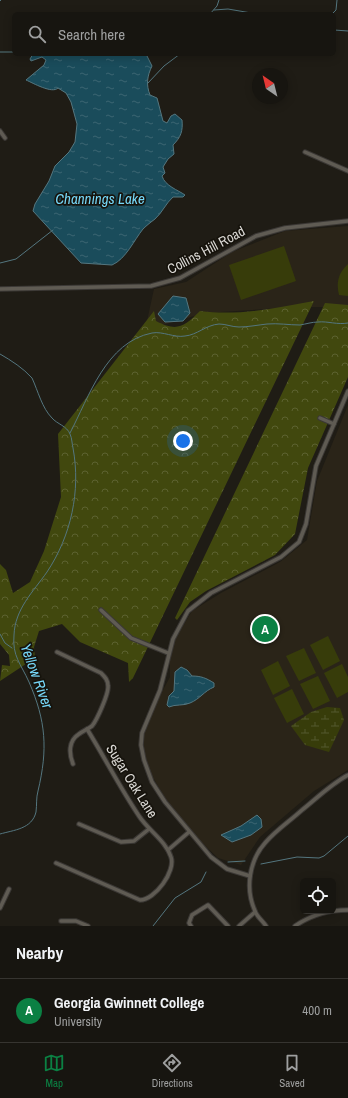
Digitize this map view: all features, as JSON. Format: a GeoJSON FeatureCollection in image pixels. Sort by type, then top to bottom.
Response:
{"type":"FeatureCollection","features":[{"type":"Feature","properties":{"kind":"street"},"geometry":{"type":"LineString","coordinates":[[0,131],[5,138]]}},
{"type":"Feature","properties":{"kind":"street"},"geometry":{"type":"LineString","coordinates":[[305,152],[348,171]]}},
{"type":"Feature","properties":{"kind":"street","name":"Collins Hill Road"},"geometry":{"type":"LineString","coordinates":[[0,289],[151,286],[180,278],[256,236],[285,228],[348,221]]}},
{"type":"Feature","properties":{"kind":"street"},"geometry":{"type":"LineString","coordinates":[[250,876],[228,869],[211,857],[165,802],[152,782],[144,760],[141,745],[144,728],[164,678],[168,653],[181,621],[198,602],[220,588],[281,558],[299,542],[306,524],[316,466],[348,391]]}},
{"type":"Feature","properties":{"kind":"street"},"geometry":{"type":"LineString","coordinates":[[320,418],[334,424]]}},
{"type":"Feature","properties":{"kind":"street"},"geometry":{"type":"LineString","coordinates":[[101,610],[131,638],[168,653]]}},
{"type":"Feature","properties":{"kind":"street"},"geometry":{"type":"LineString","coordinates":[[57,652],[101,673],[107,681],[108,691],[93,725],[77,734],[70,745],[72,764]]}},
{"type":"Feature","properties":{"kind":"street","name":"Sugar Oak Lane"},"geometry":{"type":"LineString","coordinates":[[87,729],[140,818],[168,850]]}},
{"type":"Feature","properties":{"kind":"street"},"geometry":{"type":"LineString","coordinates":[[266,926],[255,912],[251,896],[250,876],[256,857],[265,842],[336,782],[348,775]]}},
{"type":"Feature","properties":{"kind":"street"},"geometry":{"type":"LineString","coordinates":[[79,824],[121,842],[134,841],[149,829]]}},
{"type":"Feature","properties":{"kind":"street"},"geometry":{"type":"LineString","coordinates":[[56,863],[130,897],[143,900],[154,894],[172,870],[172,862],[168,850],[189,832]]}},
{"type":"Feature","properties":{"kind":"street"},"geometry":{"type":"LineString","coordinates":[[0,908],[9,888]]}},
{"type":"Feature","properties":{"kind":"street"},"geometry":{"type":"LineString","coordinates":[[191,926],[189,923],[192,915],[208,905],[228,926]]}},
{"type":"Feature","properties":{"kind":"street"},"geometry":{"type":"LineString","coordinates":[[295,926],[312,916],[326,912],[348,910]]}},
{"type":"Feature","properties":{"kind":"street"},"geometry":{"type":"LineString","coordinates":[[240,926],[255,912]]}},
{"type":"Feature","properties":{"kind":"street"},"geometry":{"type":"LineString","coordinates":[[62,921],[76,921],[88,926]]}},
{"type":"Feature","properties":{"kind":"shaded area"},"geometry":{"type":"Polygon","coordinates":[[[348,226],[348,307],[298,307],[205,313],[145,330],[154,289],[186,282],[232,252],[285,231],[348,226]]]}},
{"type":"Feature","properties":{"kind":"shaded area"},"geometry":{"type":"Polygon","coordinates":[[[348,405],[348,770],[314,791],[260,837],[241,865],[218,858],[176,818],[141,756],[143,727],[170,677],[170,647],[192,611],[221,593],[280,562],[307,540],[317,481],[348,405]]]}},
{"type":"Feature","properties":{"kind":"green space"},"geometry":{"type":"Polygon","coordinates":[[[284,246],[296,281],[241,300],[229,265],[284,246]]]}},
{"type":"Feature","properties":{"kind":"green space"},"geometry":{"type":"Polygon","coordinates":[[[348,264],[348,296],[339,295],[339,278],[342,271],[348,264]]]}},
{"type":"Feature","properties":{"kind":"green space"},"geometry":{"type":"Polygon","coordinates":[[[314,301],[133,678],[129,682],[128,663],[80,642],[62,624],[39,631],[34,647],[35,658],[0,681],[2,665],[10,666],[9,655],[0,644],[0,564],[6,570],[13,593],[30,582],[44,551],[61,497],[58,434],[154,311],[156,321],[175,327],[185,324],[200,311],[229,313],[243,312],[272,309],[314,301]]]}},
{"type":"Feature","properties":{"kind":"green space"},"geometry":{"type":"Polygon","coordinates":[[[325,303],[348,305],[348,377],[308,468],[295,534],[275,555],[206,591],[190,602],[177,620],[175,618],[325,303]]]}},
{"type":"Feature","properties":{"kind":"green space"},"geometry":{"type":"Polygon","coordinates":[[[328,636],[340,661],[323,670],[310,645],[328,636]]]}},
{"type":"Feature","properties":{"kind":"green space"},"geometry":{"type":"Polygon","coordinates":[[[304,648],[316,673],[299,681],[286,656],[304,648]]]}},
{"type":"Feature","properties":{"kind":"green space"},"geometry":{"type":"Polygon","coordinates":[[[278,661],[290,686],[273,695],[261,670],[278,661]]]}},
{"type":"Feature","properties":{"kind":"green space"},"geometry":{"type":"Polygon","coordinates":[[[342,664],[348,677],[348,692],[337,698],[324,673],[342,664]]]}},
{"type":"Feature","properties":{"kind":"green space"},"geometry":{"type":"Polygon","coordinates":[[[318,676],[330,701],[313,709],[300,684],[318,676]]]}},
{"type":"Feature","properties":{"kind":"green space"},"geometry":{"type":"Polygon","coordinates":[[[292,689],[304,714],[287,723],[274,698],[292,689]]]}},
{"type":"Feature","properties":{"kind":"green space"},"geometry":{"type":"Polygon","coordinates":[[[327,707],[340,708],[344,720],[329,752],[305,745],[291,726],[311,712],[327,707]]]}},
{"type":"Feature","properties":{"kind":"water","name":"Channings Lake"},"geometry":{"type":"Polygon","coordinates":[[[32,56],[147,56],[152,66],[149,73],[148,88],[150,95],[157,98],[163,121],[167,123],[171,116],[175,114],[182,120],[181,134],[173,145],[174,154],[168,159],[163,167],[165,173],[162,176],[169,185],[185,195],[183,197],[173,197],[157,217],[143,229],[126,254],[112,265],[81,263],[33,211],[35,204],[49,181],[55,166],[69,152],[75,142],[77,124],[71,102],[66,93],[58,88],[55,90],[47,89],[26,80],[44,65],[46,60],[42,57],[31,61],[30,59],[32,56]]]}},
{"type":"Feature","properties":{"kind":"water"},"geometry":{"type":"Polygon","coordinates":[[[173,296],[186,298],[190,313],[183,321],[165,322],[158,314],[173,296]]]}},
{"type":"Feature","properties":{"kind":"water"},"geometry":{"type":"Polygon","coordinates":[[[181,667],[187,670],[192,676],[198,676],[214,683],[214,687],[190,703],[169,707],[167,705],[169,696],[174,691],[175,672],[181,667]]]}},
{"type":"Feature","properties":{"kind":"water"},"geometry":{"type":"Polygon","coordinates":[[[257,815],[261,819],[262,827],[251,835],[232,842],[221,835],[241,826],[257,815]]]}},
{"type":"Feature","properties":{"kind":"waterway"},"geometry":{"type":"LineString","coordinates":[[212,12],[217,6],[219,0]]}},
{"type":"Feature","properties":{"kind":"waterway"},"geometry":{"type":"LineString","coordinates":[[334,12],[336,10],[337,0]]}},
{"type":"Feature","properties":{"kind":"waterway"},"geometry":{"type":"LineString","coordinates":[[214,10],[228,9],[245,12]]}},
{"type":"Feature","properties":{"kind":"waterway"},"geometry":{"type":"LineString","coordinates":[[336,30],[348,31]]}},
{"type":"Feature","properties":{"kind":"waterway","name":"Yellow River"},"geometry":{"type":"LineString","coordinates":[[0,52],[12,52]]}},
{"type":"Feature","properties":{"kind":"waterway"},"geometry":{"type":"LineString","coordinates":[[148,83],[164,66],[177,56]]}},
{"type":"Feature","properties":{"kind":"waterway","name":"Yellow River"},"geometry":{"type":"LineString","coordinates":[[0,263],[16,259],[53,230]]}},
{"type":"Feature","properties":{"kind":"waterway"},"geometry":{"type":"LineString","coordinates":[[70,433],[101,373],[122,347],[136,338],[152,333],[185,336],[219,324],[246,327],[271,324],[300,325],[314,322],[340,324],[348,323]]}},
{"type":"Feature","properties":{"kind":"waterway","name":"Yellow River"},"geometry":{"type":"LineString","coordinates":[[0,354],[17,365],[32,378],[49,414],[54,420],[69,431],[73,448],[76,480],[72,513],[62,543],[47,572],[21,609],[15,626],[14,649],[35,696],[44,735],[43,762],[37,796],[36,812],[34,818],[27,825],[22,828],[0,834]]}},
{"type":"Feature","properties":{"kind":"waterway"},"geometry":{"type":"LineString","coordinates":[[0,634],[5,643],[12,648]]}},
{"type":"Feature","properties":{"kind":"waterway"},"geometry":{"type":"LineString","coordinates":[[261,864],[297,857],[319,858],[324,856],[348,836]]}},
{"type":"Feature","properties":{"kind":"waterway"},"geometry":{"type":"LineString","coordinates":[[228,862],[245,861]]}},
{"type":"Feature","properties":{"kind":"waterway"},"geometry":{"type":"LineString","coordinates":[[153,926],[175,898],[201,882],[206,872]]}},
{"type":"Feature","properties":{"kind":"place","name":"Georgia Gwinnett College"},"geometry":{"type":"Point","coordinates":[265,629]}}]}
